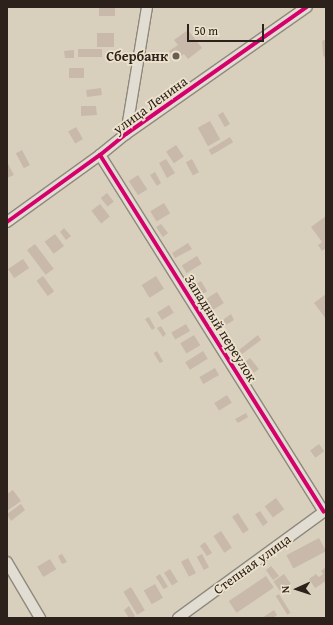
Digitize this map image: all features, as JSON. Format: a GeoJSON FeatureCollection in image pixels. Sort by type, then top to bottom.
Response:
{"type":"FeatureCollection","features":[{"type":"Feature","properties":{"kind":"street"},"geometry":{"type":"LineString","coordinates":[[126,134],[147,7]]}},
{"type":"Feature","properties":{"kind":"street","name":"улица Ленина"},"geometry":{"type":"LineString","coordinates":[[7,222],[100,155],[126,134],[307,7]]}},
{"type":"Feature","properties":{"kind":"street","name":"Западный переулок"},"geometry":{"type":"LineString","coordinates":[[100,155],[325,511]]}},
{"type":"Feature","properties":{"kind":"street","name":"Степная улица"},"geometry":{"type":"LineString","coordinates":[[178,618],[325,511]]}},
{"type":"Feature","properties":{"kind":"street"},"geometry":{"type":"LineString","coordinates":[[7,562],[40,618]]}},
{"type":"Feature","properties":{"kind":"building"},"geometry":{"type":"Polygon","coordinates":[[[99,7],[115,7],[115,16],[99,16],[99,7]]]}},
{"type":"Feature","properties":{"kind":"building"},"geometry":{"type":"Polygon","coordinates":[[[188,30],[202,48],[188,59],[184,54],[176,60],[169,51],[178,45],[174,40],[188,30]]]}},
{"type":"Feature","properties":{"kind":"building"},"geometry":{"type":"Polygon","coordinates":[[[97,33],[114,33],[114,47],[97,47],[97,33]]]}},
{"type":"Feature","properties":{"kind":"building"},"geometry":{"type":"Polygon","coordinates":[[[326,39],[326,59],[323,55],[322,41],[326,39]]]}},
{"type":"Feature","properties":{"kind":"building"},"geometry":{"type":"Polygon","coordinates":[[[78,49],[102,49],[102,57],[78,57],[78,49]]]}},
{"type":"Feature","properties":{"kind":"building"},"geometry":{"type":"Polygon","coordinates":[[[74,50],[74,58],[65,58],[64,51],[74,50]]]}},
{"type":"Feature","properties":{"kind":"building"},"geometry":{"type":"Polygon","coordinates":[[[69,68],[84,68],[84,78],[69,78],[69,68]]]}},
{"type":"Feature","properties":{"kind":"building"},"geometry":{"type":"Polygon","coordinates":[[[101,88],[102,95],[87,97],[86,90],[101,88]]]}},
{"type":"Feature","properties":{"kind":"building"},"geometry":{"type":"Polygon","coordinates":[[[81,106],[96,106],[97,115],[81,116],[81,106]]]}},
{"type":"Feature","properties":{"kind":"building"},"geometry":{"type":"Polygon","coordinates":[[[223,112],[230,124],[225,127],[218,115],[223,112]]]}},
{"type":"Feature","properties":{"kind":"building"},"geometry":{"type":"Polygon","coordinates":[[[210,121],[220,139],[208,146],[198,128],[210,121]]]}},
{"type":"Feature","properties":{"kind":"building"},"geometry":{"type":"Polygon","coordinates":[[[76,127],[83,139],[75,144],[68,132],[76,127]]]}},
{"type":"Feature","properties":{"kind":"building"},"geometry":{"type":"Polygon","coordinates":[[[230,137],[233,142],[212,155],[209,150],[230,137]]]}},
{"type":"Feature","properties":{"kind":"building"},"geometry":{"type":"Polygon","coordinates":[[[176,145],[184,157],[174,163],[166,152],[176,145]]]}},
{"type":"Feature","properties":{"kind":"building"},"geometry":{"type":"Polygon","coordinates":[[[22,150],[30,165],[24,168],[16,153],[22,150]]]}},
{"type":"Feature","properties":{"kind":"building"},"geometry":{"type":"Polygon","coordinates":[[[166,159],[175,173],[167,178],[159,163],[166,159]]]}},
{"type":"Feature","properties":{"kind":"building"},"geometry":{"type":"Polygon","coordinates":[[[192,159],[199,172],[193,176],[186,162],[192,159]]]}},
{"type":"Feature","properties":{"kind":"building"},"geometry":{"type":"Polygon","coordinates":[[[7,162],[14,175],[7,178],[7,162]]]}},
{"type":"Feature","properties":{"kind":"building"},"geometry":{"type":"Polygon","coordinates":[[[155,172],[161,183],[157,186],[150,175],[155,172]]]}},
{"type":"Feature","properties":{"kind":"building"},"geometry":{"type":"Polygon","coordinates":[[[138,175],[147,189],[138,195],[129,181],[138,175]]]}},
{"type":"Feature","properties":{"kind":"building"},"geometry":{"type":"Polygon","coordinates":[[[107,193],[114,202],[107,207],[101,198],[107,193]]]}},
{"type":"Feature","properties":{"kind":"building"},"geometry":{"type":"Polygon","coordinates":[[[164,203],[170,213],[156,222],[150,211],[164,203]]]}},
{"type":"Feature","properties":{"kind":"building"},"geometry":{"type":"Polygon","coordinates":[[[100,204],[110,217],[101,223],[91,211],[100,204]]]}},
{"type":"Feature","properties":{"kind":"building"},"geometry":{"type":"Polygon","coordinates":[[[326,216],[326,248],[322,251],[318,245],[322,242],[311,227],[326,216]]]}},
{"type":"Feature","properties":{"kind":"building"},"geometry":{"type":"Polygon","coordinates":[[[161,224],[168,233],[163,237],[156,227],[161,224]]]}},
{"type":"Feature","properties":{"kind":"building"},"geometry":{"type":"Polygon","coordinates":[[[64,228],[71,236],[66,240],[60,232],[64,228]]]}},
{"type":"Feature","properties":{"kind":"building"},"geometry":{"type":"Polygon","coordinates":[[[55,234],[64,246],[54,254],[45,242],[55,234]]]}},
{"type":"Feature","properties":{"kind":"building"},"geometry":{"type":"Polygon","coordinates":[[[188,243],[192,249],[175,258],[172,253],[188,243]]]}},
{"type":"Feature","properties":{"kind":"building"},"geometry":{"type":"Polygon","coordinates":[[[35,244],[54,269],[46,275],[27,250],[35,244]]]}},
{"type":"Feature","properties":{"kind":"building"},"geometry":{"type":"Polygon","coordinates":[[[197,256],[202,264],[187,273],[182,266],[197,256]]]}},
{"type":"Feature","properties":{"kind":"building"},"geometry":{"type":"Polygon","coordinates":[[[23,259],[29,268],[14,278],[8,269],[23,259]]]}},
{"type":"Feature","properties":{"kind":"building"},"geometry":{"type":"Polygon","coordinates":[[[43,276],[54,291],[48,296],[37,281],[43,276]]]}},
{"type":"Feature","properties":{"kind":"building"},"geometry":{"type":"Polygon","coordinates":[[[156,276],[164,289],[150,298],[142,285],[156,276]]]}},
{"type":"Feature","properties":{"kind":"building"},"geometry":{"type":"Polygon","coordinates":[[[201,281],[207,291],[198,297],[192,287],[201,281]]]}},
{"type":"Feature","properties":{"kind":"building"},"geometry":{"type":"Polygon","coordinates":[[[217,292],[224,303],[213,310],[206,299],[217,292]]]}},
{"type":"Feature","properties":{"kind":"building"},"geometry":{"type":"Polygon","coordinates":[[[326,294],[326,319],[314,303],[326,294]]]}},
{"type":"Feature","properties":{"kind":"building"},"geometry":{"type":"Polygon","coordinates":[[[169,305],[174,313],[162,320],[157,312],[169,305]]]}},
{"type":"Feature","properties":{"kind":"building"},"geometry":{"type":"Polygon","coordinates":[[[231,314],[234,320],[221,328],[218,323],[231,314]]]}},
{"type":"Feature","properties":{"kind":"building"},"geometry":{"type":"Polygon","coordinates":[[[149,317],[155,328],[152,330],[145,319],[149,317]]]}},
{"type":"Feature","properties":{"kind":"building"},"geometry":{"type":"Polygon","coordinates":[[[186,324],[190,331],[175,339],[171,332],[186,324]]]}},
{"type":"Feature","properties":{"kind":"building"},"geometry":{"type":"Polygon","coordinates":[[[161,326],[166,334],[163,337],[157,328],[161,326]]]}},
{"type":"Feature","properties":{"kind":"building"},"geometry":{"type":"Polygon","coordinates":[[[194,335],[200,345],[186,354],[180,343],[194,335]]]}},
{"type":"Feature","properties":{"kind":"building"},"geometry":{"type":"Polygon","coordinates":[[[258,335],[261,340],[242,354],[239,350],[258,335]]]}},
{"type":"Feature","properties":{"kind":"building"},"geometry":{"type":"Polygon","coordinates":[[[157,351],[163,361],[160,363],[154,353],[157,351]]]}},
{"type":"Feature","properties":{"kind":"building"},"geometry":{"type":"Polygon","coordinates":[[[203,351],[208,359],[190,370],[185,362],[203,351]]]}},
{"type":"Feature","properties":{"kind":"building"},"geometry":{"type":"Polygon","coordinates":[[[250,358],[259,369],[254,373],[245,362],[250,358]]]}},
{"type":"Feature","properties":{"kind":"building"},"geometry":{"type":"Polygon","coordinates":[[[215,368],[219,375],[203,384],[199,377],[215,368]]]}},
{"type":"Feature","properties":{"kind":"building"},"geometry":{"type":"Polygon","coordinates":[[[227,395],[232,403],[219,411],[214,403],[227,395]]]}},
{"type":"Feature","properties":{"kind":"building"},"geometry":{"type":"Polygon","coordinates":[[[246,413],[248,417],[238,423],[235,419],[246,413]]]}},
{"type":"Feature","properties":{"kind":"building"},"geometry":{"type":"Polygon","coordinates":[[[319,444],[324,451],[315,458],[310,450],[319,444]]]}},
{"type":"Feature","properties":{"kind":"building"},"geometry":{"type":"Polygon","coordinates":[[[13,490],[21,501],[7,511],[7,494],[13,490]]]}},
{"type":"Feature","properties":{"kind":"building"},"geometry":{"type":"Polygon","coordinates":[[[276,498],[284,509],[273,518],[265,506],[276,498]]]}},
{"type":"Feature","properties":{"kind":"building"},"geometry":{"type":"Polygon","coordinates":[[[21,504],[25,510],[11,521],[7,514],[21,504]]]}},
{"type":"Feature","properties":{"kind":"building"},"geometry":{"type":"Polygon","coordinates":[[[260,511],[268,523],[263,526],[255,514],[260,511]]]}},
{"type":"Feature","properties":{"kind":"building"},"geometry":{"type":"Polygon","coordinates":[[[238,513],[249,530],[243,534],[232,517],[238,513]]]}},
{"type":"Feature","properties":{"kind":"building"},"geometry":{"type":"Polygon","coordinates":[[[221,531],[232,548],[224,553],[213,536],[221,531]]]}},
{"type":"Feature","properties":{"kind":"building"},"geometry":{"type":"Polygon","coordinates":[[[319,538],[326,551],[293,569],[286,555],[319,538]]]}},
{"type":"Feature","properties":{"kind":"building"},"geometry":{"type":"Polygon","coordinates":[[[205,542],[212,553],[207,556],[200,546],[205,542]]]}},
{"type":"Feature","properties":{"kind":"building"},"geometry":{"type":"Polygon","coordinates":[[[62,554],[67,562],[62,564],[58,556],[62,554]]]}},
{"type":"Feature","properties":{"kind":"building"},"geometry":{"type":"Polygon","coordinates":[[[202,554],[209,567],[204,570],[197,557],[202,554]]]}},
{"type":"Feature","properties":{"kind":"building"},"geometry":{"type":"Polygon","coordinates":[[[188,558],[196,573],[189,577],[181,562],[188,558]]]}},
{"type":"Feature","properties":{"kind":"building"},"geometry":{"type":"Polygon","coordinates":[[[50,559],[56,569],[43,577],[37,567],[50,559]]]}},
{"type":"Feature","properties":{"kind":"building"},"geometry":{"type":"Polygon","coordinates":[[[271,566],[279,576],[273,580],[266,570],[271,566]]]}},
{"type":"Feature","properties":{"kind":"building"},"geometry":{"type":"Polygon","coordinates":[[[326,567],[326,581],[315,588],[309,579],[316,574],[319,577],[323,574],[321,571],[326,567]]]}},
{"type":"Feature","properties":{"kind":"building"},"geometry":{"type":"Polygon","coordinates":[[[170,569],[178,582],[172,585],[164,573],[170,569]]]}},
{"type":"Feature","properties":{"kind":"building"},"geometry":{"type":"Polygon","coordinates":[[[160,574],[168,587],[164,589],[156,577],[160,574]]]}},
{"type":"Feature","properties":{"kind":"building"},"geometry":{"type":"Polygon","coordinates":[[[284,574],[291,584],[280,591],[273,581],[284,574]]]}},
{"type":"Feature","properties":{"kind":"building"},"geometry":{"type":"Polygon","coordinates":[[[266,576],[274,588],[237,613],[229,601],[266,576]]]}},
{"type":"Feature","properties":{"kind":"building"},"geometry":{"type":"Polygon","coordinates":[[[155,584],[163,598],[152,604],[144,590],[155,584]]]}},
{"type":"Feature","properties":{"kind":"building"},"geometry":{"type":"Polygon","coordinates":[[[131,587],[145,610],[137,615],[123,592],[131,587]]]}},
{"type":"Feature","properties":{"kind":"building"},"geometry":{"type":"Polygon","coordinates":[[[279,594],[291,613],[287,615],[276,596],[279,594]]]}},
{"type":"Feature","properties":{"kind":"building"},"geometry":{"type":"Polygon","coordinates":[[[129,606],[135,616],[133,618],[129,618],[124,610],[129,606]]]}},
{"type":"Feature","properties":{"kind":"building"},"geometry":{"type":"Polygon","coordinates":[[[274,610],[277,615],[273,618],[262,618],[274,610]]]}},
{"type":"Feature","properties":{"kind":"cycle path"},"geometry":{"type":"LineString","coordinates":[[7,222],[100,155],[126,134],[307,7]]}},
{"type":"Feature","properties":{"kind":"cycle path"},"geometry":{"type":"LineString","coordinates":[[100,155],[324,512]]}},
{"type":"Feature","properties":{"kind":"place","name":"Сбербанк"},"geometry":{"type":"Point","coordinates":[176,56]}}]}
